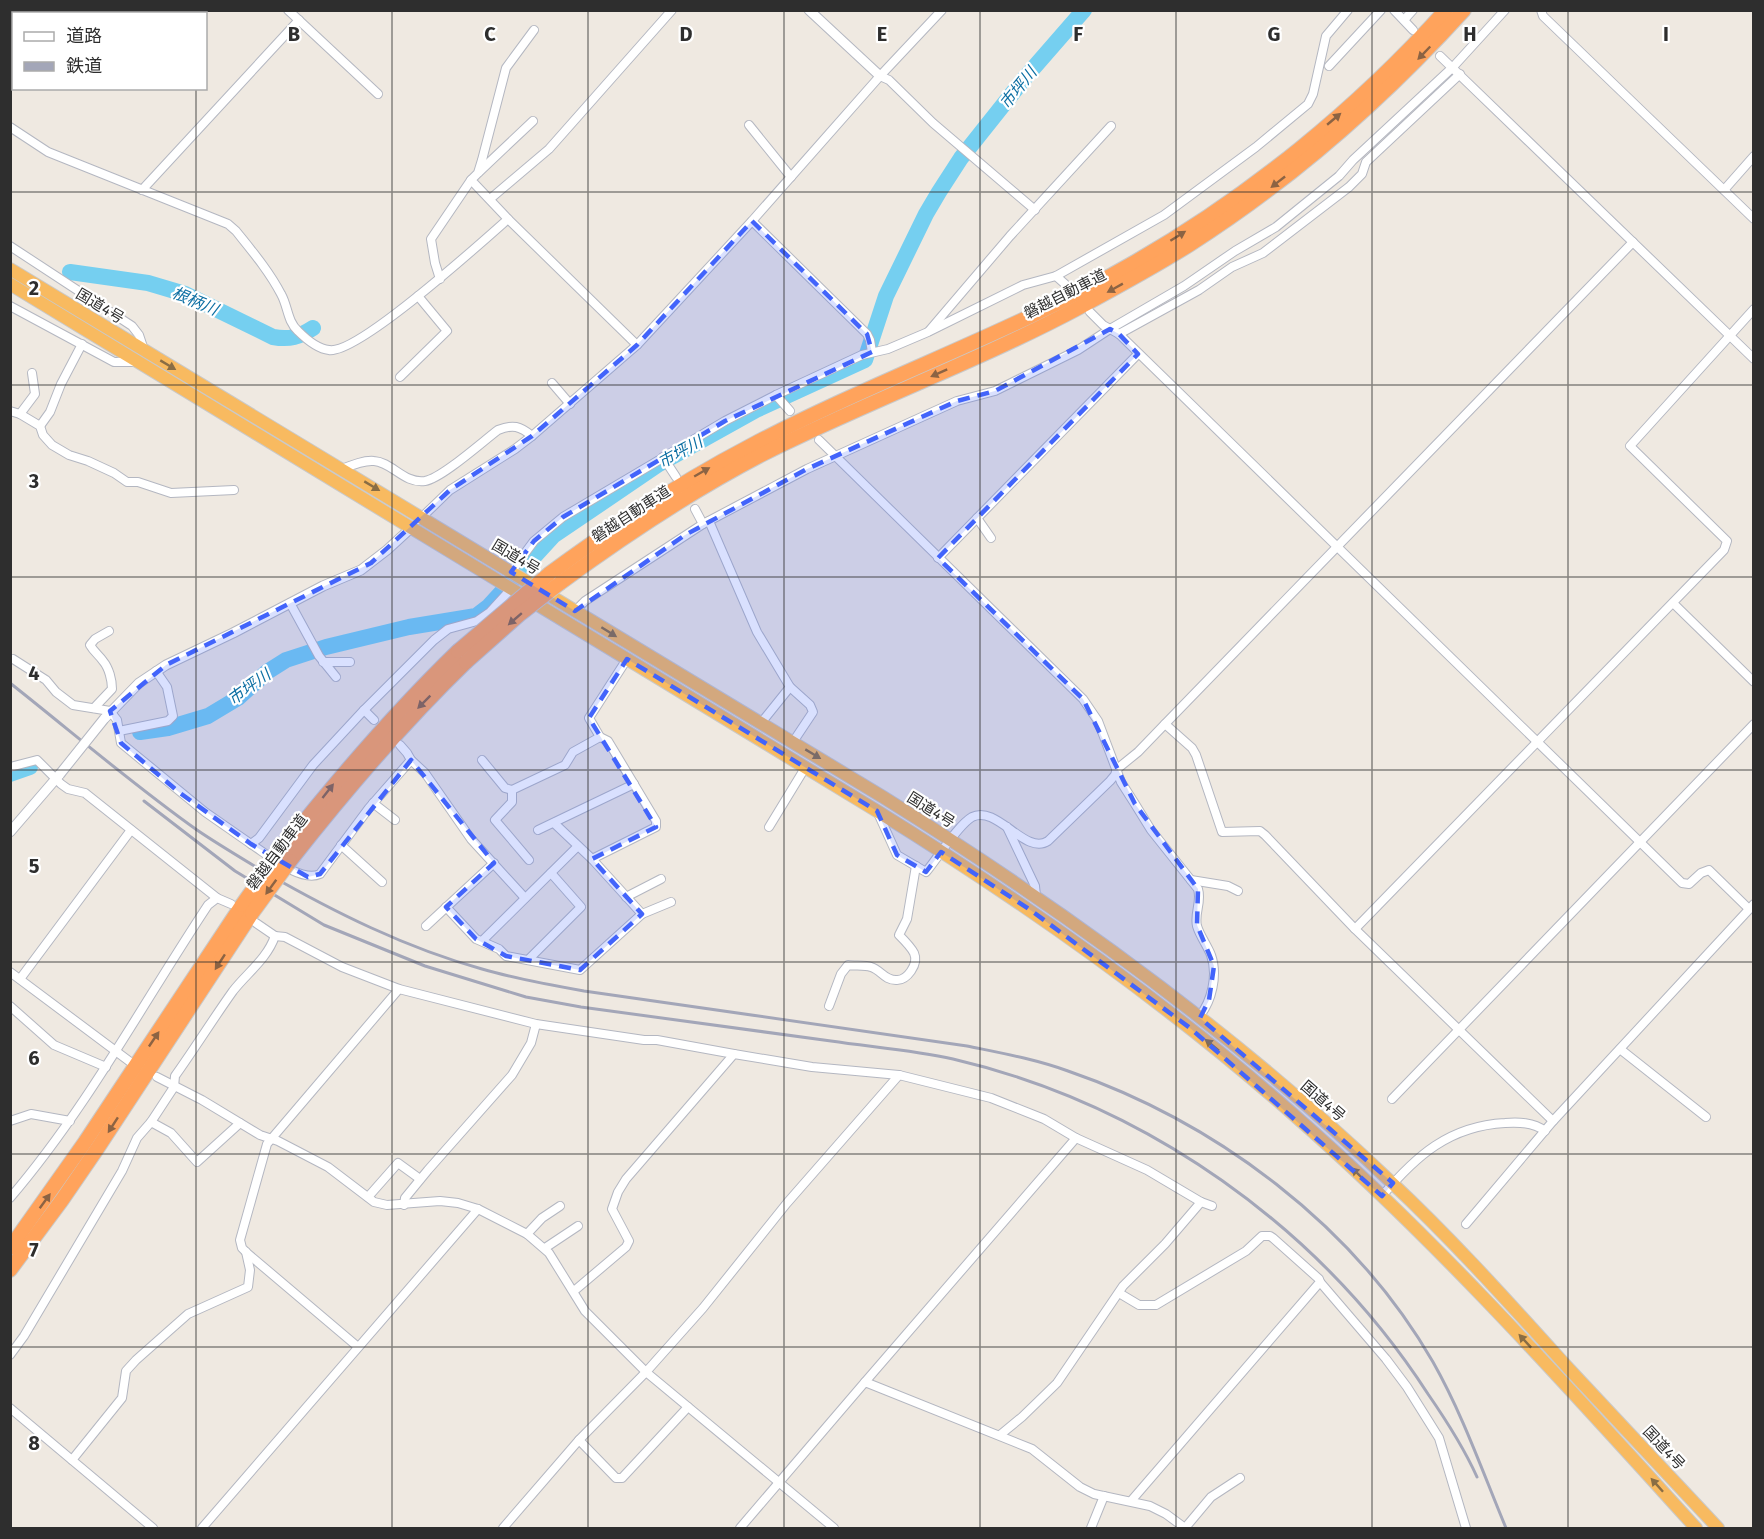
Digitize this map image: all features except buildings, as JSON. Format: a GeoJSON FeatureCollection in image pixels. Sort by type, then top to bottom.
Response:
{"type":"FeatureCollection","features":[{"type":"Feature","properties":{"kind":"highway","name":"磐越自動車道"},"geometry":{"type":"LineString","coordinates":[[10,1248],[284,857],[414,713],[462,656],[519,615],[600,537],[649,504],[754,444],[1069,297],[1134,263],[1181,234],[1253,185],[1300,148],[1394,65],[1446,10]]}},
{"type":"Feature","properties":{"kind":"highway","name":"磐越自動車道"},"geometry":{"type":"LineString","coordinates":[[555,579],[710,483],[823,426],[1078,308],[1189,245],[1260,196],[1341,130],[1405,73],[1464,10]]}},
{"type":"Feature","properties":{"kind":"highway","name":"国道4号"},"geometry":{"type":"LineString","coordinates":[[10,269],[141,356],[411,528],[941,852],[1029,909],[1190,1028],[1296,1116],[1438,1251],[1559,1376],[1696,1528]]}},
{"type":"Feature","properties":{"kind":"highway","name":"国道4号"},"geometry":{"type":"LineString","coordinates":[[10,284],[342,469],[422,517],[951,840],[1103,943],[1199,1017],[1305,1104],[1393,1183],[1504,1297],[1718,1528]]}},
{"type":"Feature","properties":{"kind":"highway","name":"磐越自動車道"},"geometry":{"type":"LineString","coordinates":[[10,1270],[92,1157],[245,911]]}},
{"type":"Feature","properties":{"kind":"street"},"geometry":{"type":"LineString","coordinates":[[288,10],[378,94]]}},
{"type":"Feature","properties":{"kind":"street"},"geometry":{"type":"LineString","coordinates":[[490,199],[549,149],[672,10]]}},
{"type":"Feature","properties":{"kind":"street"},"geometry":{"type":"LineString","coordinates":[[809,10],[880,76],[889,80],[933,123],[1035,210]]}},
{"type":"Feature","properties":{"kind":"street"},"geometry":{"type":"LineString","coordinates":[[10,832],[107,715],[139,683],[156,671],[361,570],[387,550],[450,490],[516,449],[637,345],[942,10]]}},
{"type":"Feature","properties":{"kind":"street"},"geometry":{"type":"LineString","coordinates":[[511,572],[534,540],[563,517],[725,421],[776,395],[872,352],[888,349],[928,332],[1023,285],[1056,276],[1164,215],[1256,147],[1308,104],[1313,94],[1326,36],[1348,10]]}},
{"type":"Feature","properties":{"kind":"street"},"geometry":{"type":"LineString","coordinates":[[1329,66],[1381,10]]}},
{"type":"Feature","properties":{"kind":"street"},"geometry":{"type":"LineString","coordinates":[[1394,10],[1413,30]]}},
{"type":"Feature","properties":{"kind":"street"},"geometry":{"type":"LineString","coordinates":[[1404,20],[1413,10]]}},
{"type":"Feature","properties":{"kind":"street"},"geometry":{"type":"LineString","coordinates":[[575,611],[585,601],[706,522],[835,455],[957,401],[995,391],[1078,350],[1276,227],[1339,176],[1353,160],[1453,67],[1505,10]]}},
{"type":"Feature","properties":{"kind":"street"},"geometry":{"type":"LineString","coordinates":[[1541,10],[1543,16],[1754,219]]}},
{"type":"Feature","properties":{"kind":"street"},"geometry":{"type":"LineString","coordinates":[[142,190],[299,20]]}},
{"type":"Feature","properties":{"kind":"street"},"geometry":{"type":"LineString","coordinates":[[478,173],[506,68],[534,30]]}},
{"type":"Feature","properties":{"kind":"street"},"geometry":{"type":"LineString","coordinates":[[1440,56],[1754,359]]}},
{"type":"Feature","properties":{"kind":"street"},"geometry":{"type":"LineString","coordinates":[[1119,334],[1199,290],[1232,267],[1263,253],[1292,231],[1359,177],[1366,162],[1460,74]]}},
{"type":"Feature","properties":{"kind":"street"},"geometry":{"type":"LineString","coordinates":[[440,279],[431,239],[471,180],[533,121]]}},
{"type":"Feature","properties":{"kind":"street"},"geometry":{"type":"LineString","coordinates":[[749,125],[791,177]]}},
{"type":"Feature","properties":{"kind":"street"},"geometry":{"type":"LineString","coordinates":[[928,332],[1111,126]]}},
{"type":"Feature","properties":{"kind":"street"},"geometry":{"type":"LineString","coordinates":[[10,127],[48,152],[219,219],[236,231],[278,287],[294,327],[329,350],[342,347],[418,296],[508,219]]}},
{"type":"Feature","properties":{"kind":"street"},"geometry":{"type":"LineString","coordinates":[[1724,190],[1754,156]]}},
{"type":"Feature","properties":{"kind":"street"},"geometry":{"type":"LineString","coordinates":[[471,180],[637,345]]}},
{"type":"Feature","properties":{"kind":"street"},"geometry":{"type":"LineString","coordinates":[[752,221],[867,334],[872,352]]}},
{"type":"Feature","properties":{"kind":"street"},"geometry":{"type":"LineString","coordinates":[[877,811],[897,855],[926,872],[965,822],[976,816],[990,818],[1035,844],[1045,843],[1110,781],[1117,769],[1166,724],[1633,242]]}},
{"type":"Feature","properties":{"kind":"street"},"geometry":{"type":"LineString","coordinates":[[10,246],[132,326],[139,335],[141,356],[114,362],[10,306]]}},
{"type":"Feature","properties":{"kind":"street"},"geometry":{"type":"LineString","coordinates":[[1056,276],[1065,284]]}},
{"type":"Feature","properties":{"kind":"street"},"geometry":{"type":"LineString","coordinates":[[400,377],[447,331],[418,296]]}},
{"type":"Feature","properties":{"kind":"street"},"geometry":{"type":"LineString","coordinates":[[1355,928],[1724,550],[1727,542],[1630,446],[1754,309]]}},
{"type":"Feature","properties":{"kind":"street"},"geometry":{"type":"LineString","coordinates":[[1090,312],[1119,334],[1682,883],[1689,884],[1701,873],[1709,870],[1751,906],[1553,1121],[1466,1224]]}},
{"type":"Feature","properties":{"kind":"street"},"geometry":{"type":"LineString","coordinates":[[40,426],[50,412],[61,384],[82,344]]}},
{"type":"Feature","properties":{"kind":"street"},"geometry":{"type":"LineString","coordinates":[[938,558],[1138,354]]}},
{"type":"Feature","properties":{"kind":"street"},"geometry":{"type":"LineString","coordinates":[[20,414],[35,394],[32,373]]}},
{"type":"Feature","properties":{"kind":"street"},"geometry":{"type":"LineString","coordinates":[[552,383],[570,404]]}},
{"type":"Feature","properties":{"kind":"street"},"geometry":{"type":"LineString","coordinates":[[776,395],[790,411]]}},
{"type":"Feature","properties":{"kind":"street"},"geometry":{"type":"LineString","coordinates":[[10,411],[40,426]]}},
{"type":"Feature","properties":{"kind":"street"},"geometry":{"type":"LineString","coordinates":[[40,426],[43,435],[52,445],[69,455],[114,473],[127,482],[138,482],[171,493],[234,490]]}},
{"type":"Feature","properties":{"kind":"street"},"geometry":{"type":"LineString","coordinates":[[342,469],[371,460],[385,464],[403,476],[425,481],[440,474],[498,430],[519,426],[532,436]]}},
{"type":"Feature","properties":{"kind":"street"},"geometry":{"type":"LineString","coordinates":[[819,440],[1083,699],[1098,721],[1122,782],[1151,830],[1191,880],[1200,896],[1197,925],[1214,966],[1209,1000],[1199,1017]]}},
{"type":"Feature","properties":{"kind":"street"},"geometry":{"type":"LineString","coordinates":[[663,457],[675,477]]}},
{"type":"Feature","properties":{"kind":"street"},"geometry":{"type":"LineString","coordinates":[[695,509],[706,522],[757,632],[790,687],[810,705],[813,712],[793,742]]}},
{"type":"Feature","properties":{"kind":"street"},"geometry":{"type":"LineString","coordinates":[[977,518],[991,538]]}},
{"type":"Feature","properties":{"kind":"street"},"geometry":{"type":"LineString","coordinates":[[251,844],[260,838],[313,765],[434,640],[448,629],[477,621],[490,612],[511,589]]}},
{"type":"Feature","properties":{"kind":"street"},"geometry":{"type":"LineString","coordinates":[[290,603],[323,662],[336,677]]}},
{"type":"Feature","properties":{"kind":"street"},"geometry":{"type":"LineString","coordinates":[[1673,603],[1754,682]]}},
{"type":"Feature","properties":{"kind":"street"},"geometry":{"type":"LineString","coordinates":[[94,708],[112,689],[112,686],[104,661],[90,645],[95,639],[109,631]]}},
{"type":"Feature","properties":{"kind":"street"},"geometry":{"type":"LineString","coordinates":[[13,659],[46,680],[56,692],[73,705],[94,708],[117,720],[121,743],[205,812],[300,875],[314,877],[320,874],[373,803],[411,760]]}},
{"type":"Feature","properties":{"kind":"street"},"geometry":{"type":"LineString","coordinates":[[592,859],[656,827],[656,821],[608,741],[600,737],[590,718],[627,659]]}},
{"type":"Feature","properties":{"kind":"street"},"geometry":{"type":"LineString","coordinates":[[323,662],[350,662]]}},
{"type":"Feature","properties":{"kind":"street"},"geometry":{"type":"LineString","coordinates":[[119,730],[172,719],[167,687],[156,671]]}},
{"type":"Feature","properties":{"kind":"street"},"geometry":{"type":"LineString","coordinates":[[761,723],[790,687]]}},
{"type":"Feature","properties":{"kind":"street"},"geometry":{"type":"LineString","coordinates":[[364,710],[374,720]]}},
{"type":"Feature","properties":{"kind":"street"},"geometry":{"type":"LineString","coordinates":[[1166,724],[1192,748],[1196,755],[1221,832],[1260,831],[1458,1030],[1553,1121]]}},
{"type":"Feature","properties":{"kind":"street"},"geometry":{"type":"LineString","coordinates":[[1392,1099],[1754,724]]}},
{"type":"Feature","properties":{"kind":"street"},"geometry":{"type":"LineString","coordinates":[[482,760],[505,788],[512,790],[565,765],[573,752],[600,737]]}},
{"type":"Feature","properties":{"kind":"street"},"geometry":{"type":"LineString","coordinates":[[400,745],[425,773],[471,839],[525,898]]}},
{"type":"Feature","properties":{"kind":"street"},"geometry":{"type":"LineString","coordinates":[[10,767],[37,760],[58,776],[68,789],[85,793],[217,898],[245,911],[275,936],[285,937],[342,967],[399,989],[536,1024],[657,1040],[812,1067],[899,1075],[991,1098],[1044,1119],[1076,1138],[1147,1170],[1201,1202],[1212,1206]]}},
{"type":"Feature","properties":{"kind":"street"},"geometry":{"type":"LineString","coordinates":[[769,827],[805,768]]}},
{"type":"Feature","properties":{"kind":"street"},"geometry":{"type":"LineString","coordinates":[[538,830],[634,784]]}},
{"type":"Feature","properties":{"kind":"street"},"geometry":{"type":"LineString","coordinates":[[512,790],[512,802],[495,820],[530,860]]}},
{"type":"Feature","properties":{"kind":"street"},"geometry":{"type":"LineString","coordinates":[[373,803],[395,820]]}},
{"type":"Feature","properties":{"kind":"street"},"geometry":{"type":"LineString","coordinates":[[554,823],[592,859],[642,914]]}},
{"type":"Feature","properties":{"kind":"street"},"geometry":{"type":"LineString","coordinates":[[1007,827],[1035,886],[1036,896]]}},
{"type":"Feature","properties":{"kind":"street"},"geometry":{"type":"LineString","coordinates":[[20,979],[131,830]]}},
{"type":"Feature","properties":{"kind":"street"},"geometry":{"type":"LineString","coordinates":[[341,846],[382,882]]}},
{"type":"Feature","properties":{"kind":"street"},"geometry":{"type":"LineString","coordinates":[[482,941],[578,846]]}},
{"type":"Feature","properties":{"kind":"street"},"geometry":{"type":"LineString","coordinates":[[426,926],[494,863]]}},
{"type":"Feature","properties":{"kind":"street"},"geometry":{"type":"LineString","coordinates":[[829,1006],[841,974],[848,965],[871,967],[886,978],[898,981],[906,978],[912,970],[915,954],[899,935],[907,919],[916,867]]}},
{"type":"Feature","properties":{"kind":"street"},"geometry":{"type":"LineString","coordinates":[[528,960],[581,907],[551,873]]}},
{"type":"Feature","properties":{"kind":"street"},"geometry":{"type":"LineString","coordinates":[[626,897],[661,879]]}},
{"type":"Feature","properties":{"kind":"street"},"geometry":{"type":"LineString","coordinates":[[1191,880],[1228,886],[1238,891]]}},
{"type":"Feature","properties":{"kind":"street"},"geometry":{"type":"LineString","coordinates":[[10,1198],[70,1121],[116,1052],[161,976],[208,905],[217,898]]}},
{"type":"Feature","properties":{"kind":"street"},"geometry":{"type":"LineString","coordinates":[[446,908],[476,939],[500,949],[506,956],[580,970],[642,914],[671,902]]}},
{"type":"Feature","properties":{"kind":"street"},"geometry":{"type":"LineString","coordinates":[[10,1355],[24,1336],[110,1191],[137,1138],[151,1122],[174,1087],[175,1076],[235,989],[269,949],[275,936]]}},
{"type":"Feature","properties":{"kind":"street"},"geometry":{"type":"LineString","coordinates":[[10,972],[129,1060]]}},
{"type":"Feature","properties":{"kind":"street"},"geometry":{"type":"LineString","coordinates":[[358,1347],[246,1252],[240,1240],[267,1144],[399,989]]}},
{"type":"Feature","properties":{"kind":"street"},"geometry":{"type":"LineString","coordinates":[[10,1019],[13,1008],[54,1045],[106,1067]]}},
{"type":"Feature","properties":{"kind":"street"},"geometry":{"type":"LineString","coordinates":[[404,1204],[405,1198],[420,1179],[512,1075],[531,1043],[536,1024]]}},
{"type":"Feature","properties":{"kind":"street"},"geometry":{"type":"LineString","coordinates":[[1620,1049],[1706,1117]]}},
{"type":"Feature","properties":{"kind":"street"},"geometry":{"type":"LineString","coordinates":[[574,1291],[626,1247],[629,1241],[612,1209],[618,1192],[734,1054]]}},
{"type":"Feature","properties":{"kind":"street"},"geometry":{"type":"LineString","coordinates":[[503,1528],[579,1440],[646,1372],[723,1286],[787,1203],[899,1075]]}},
{"type":"Feature","properties":{"kind":"street"},"geometry":{"type":"LineString","coordinates":[[157,1077],[260,1135],[328,1167],[381,1204],[440,1201],[458,1203],[478,1209],[526,1234],[545,1248],[555,1260],[585,1311],[646,1372],[834,1528]]}},
{"type":"Feature","properties":{"kind":"street"},"geometry":{"type":"LineString","coordinates":[[10,1121],[31,1114],[70,1121]]}},
{"type":"Feature","properties":{"kind":"street"},"geometry":{"type":"LineString","coordinates":[[151,1122],[171,1133],[196,1162],[240,1123]]}},
{"type":"Feature","properties":{"kind":"street"},"geometry":{"type":"LineString","coordinates":[[1382,1197],[1417,1159],[1453,1135],[1471,1128],[1517,1122],[1535,1125],[1545,1131]]}},
{"type":"Feature","properties":{"kind":"street"},"geometry":{"type":"LineString","coordinates":[[740,1528],[1076,1138]]}},
{"type":"Feature","properties":{"kind":"street"},"geometry":{"type":"LineString","coordinates":[[368,1197],[398,1163],[420,1179]]}},
{"type":"Feature","properties":{"kind":"street"},"geometry":{"type":"LineString","coordinates":[[1000,1435],[1022,1418],[1057,1383],[1132,1275],[1165,1244],[1201,1202]]}},
{"type":"Feature","properties":{"kind":"street"},"geometry":{"type":"LineString","coordinates":[[526,1234],[542,1218],[560,1206]]}},
{"type":"Feature","properties":{"kind":"street"},"geometry":{"type":"LineString","coordinates":[[202,1528],[478,1209]]}},
{"type":"Feature","properties":{"kind":"street"},"geometry":{"type":"LineString","coordinates":[[545,1248],[578,1226]]}},
{"type":"Feature","properties":{"kind":"street"},"geometry":{"type":"LineString","coordinates":[[1119,1293],[1139,1305],[1156,1305],[1246,1251],[1262,1236],[1273,1238],[1319,1279],[1407,1387],[1439,1438],[1466,1528]]}},
{"type":"Feature","properties":{"kind":"street"},"geometry":{"type":"LineString","coordinates":[[72,1460],[122,1398],[126,1371],[136,1360],[188,1314],[248,1287],[250,1270],[246,1252]]}},
{"type":"Feature","properties":{"kind":"street"},"geometry":{"type":"LineString","coordinates":[[1131,1501],[1320,1282]]}},
{"type":"Feature","properties":{"kind":"street"},"geometry":{"type":"LineString","coordinates":[[865,1382],[1000,1435],[1039,1453],[1080,1487],[1094,1494],[1131,1501],[1158,1510],[1185,1528],[1211,1497],[1240,1478]]}},
{"type":"Feature","properties":{"kind":"street"},"geometry":{"type":"LineString","coordinates":[[579,1440],[616,1478],[622,1478],[688,1407]]}},
{"type":"Feature","properties":{"kind":"street"},"geometry":{"type":"LineString","coordinates":[[10,1408],[153,1528]]}},
{"type":"Feature","properties":{"kind":"street"},"geometry":{"type":"LineString","coordinates":[[1091,1528],[1104,1496]]}},
{"type":"Feature","properties":{"kind":"highlighted area"},"geometry":{"type":"Polygon","coordinates":[[[752,221],[867,334],[872,352],[725,421],[563,517],[534,541],[511,572],[575,611],[685,535],[807,469],[957,401],[995,391],[1110,329],[1119,334],[1138,354],[938,558],[1083,699],[1135,804],[1198,889],[1197,925],[1214,966],[1209,1000],[1200,1018],[1393,1183],[1382,1196],[1190,1028],[1029,909],[941,852],[926,872],[897,855],[877,811],[627,659],[589,718],[656,827],[592,859],[642,914],[580,970],[506,956],[476,939],[446,907],[494,863],[411,760],[320,874],[308,877],[251,844],[180,793],[121,743],[110,711],[166,665],[371,563],[450,490],[532,436],[637,345],[752,221]]]}},
{"type":"Feature","properties":{"kind":"waterway","name":"市坪川"},"geometry":{"type":"LineString","coordinates":[[140,732],[168,728],[208,716],[238,698],[267,672],[286,660],[326,647],[409,627],[476,616],[489,606],[553,536],[659,464],[756,410],[865,360],[886,296],[939,192],[961,158],[1023,80],[1084,10]]}},
{"type":"Feature","properties":{"kind":"waterway","name":"根柄川"},"geometry":{"type":"LineString","coordinates":[[70,272],[148,283],[185,294],[273,337],[294,337],[313,328]]}},
{"type":"Feature","properties":{"kind":"waterway","name":"市坪川"},"geometry":{"type":"LineString","coordinates":[[10,774],[30,767]]}},
{"type":"Feature","properties":{"kind":"railway"},"geometry":{"type":"LineString","coordinates":[[10,683],[149,795],[214,841],[318,902],[426,951],[495,973],[571,989],[967,1046],[1018,1057],[1068,1071],[1123,1093],[1176,1119],[1228,1149],[1276,1184],[1322,1223],[1363,1266],[1401,1312],[1444,1382],[1506,1528]]}},
{"type":"Feature","properties":{"kind":"railway"},"geometry":{"type":"LineString","coordinates":[[144,801],[235,871],[324,925],[425,966],[526,997],[581,1007],[953,1059],[1024,1079],[1093,1107],[1160,1141],[1222,1181],[1281,1226],[1335,1278],[1384,1334],[1428,1394],[1454,1434],[1477,1477]]}}]}
